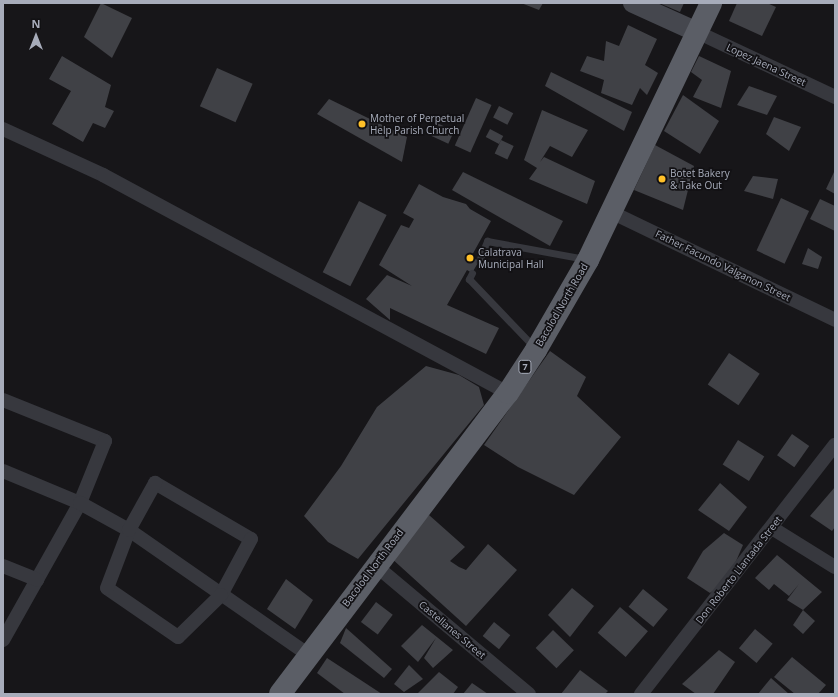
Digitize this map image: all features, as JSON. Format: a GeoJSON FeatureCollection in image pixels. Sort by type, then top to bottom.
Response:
{"type":"FeatureCollection","features":[{"type":"Feature","properties":{"kind":"highway","name":"Bacolod North Road"},"geometry":{"type":"LineString","coordinates":[[280,694],[375,565],[508,393],[536,350],[588,260],[711,3]]}},
{"type":"Feature","properties":{"kind":"main road"},"geometry":{"type":"LineString","coordinates":[[633,3],[697,32]]}},
{"type":"Feature","properties":{"kind":"street","name":"Lopez Jaena Street"},"geometry":{"type":"LineString","coordinates":[[697,32],[835,97]]}},
{"type":"Feature","properties":{"kind":"street"},"geometry":{"type":"LineString","coordinates":[[3,129],[102,175],[508,393]]}},
{"type":"Feature","properties":{"kind":"street","name":"Father Facundo Valganon Street"},"geometry":{"type":"LineString","coordinates":[[611,212],[835,320]]}},
{"type":"Feature","properties":{"kind":"street"},"geometry":{"type":"LineString","coordinates":[[3,400],[105,441],[80,503],[37,580],[4,634]]}},
{"type":"Feature","properties":{"kind":"street","name":"Don Roberto Llantada Street"},"geometry":{"type":"LineString","coordinates":[[641,694],[772,528],[835,445]]}},
{"type":"Feature","properties":{"kind":"street"},"geometry":{"type":"LineString","coordinates":[[3,471],[80,503],[129,530],[309,655]]}},
{"type":"Feature","properties":{"kind":"street"},"geometry":{"type":"LineString","coordinates":[[155,483],[251,539],[221,595],[178,637],[107,588],[129,530],[155,483]]}},
{"type":"Feature","properties":{"kind":"street"},"geometry":{"type":"LineString","coordinates":[[772,528],[835,567]]}},
{"type":"Feature","properties":{"kind":"street","name":"Castellanes Street"},"geometry":{"type":"LineString","coordinates":[[375,565],[529,694]]}},
{"type":"Feature","properties":{"kind":"street"},"geometry":{"type":"LineString","coordinates":[[3,566],[37,580]]}},
{"type":"Feature","properties":{"kind":"lane"},"geometry":{"type":"LineString","coordinates":[[479,261],[487,241],[588,260]]}},
{"type":"Feature","properties":{"kind":"lane"},"geometry":{"type":"LineString","coordinates":[[472,273],[469,278],[536,350]]}},
{"type":"Feature","properties":{"kind":"building"},"geometry":{"type":"Polygon","coordinates":[[[101,3],[132,18],[112,58],[84,37],[101,3]]]}},
{"type":"Feature","properties":{"kind":"building"},"geometry":{"type":"Polygon","coordinates":[[[521,3],[543,3],[539,10],[521,3]]]}},
{"type":"Feature","properties":{"kind":"building"},"geometry":{"type":"Polygon","coordinates":[[[659,3],[684,3],[680,12],[659,3]]]}},
{"type":"Feature","properties":{"kind":"building"},"geometry":{"type":"Polygon","coordinates":[[[737,3],[767,3],[776,7],[762,36],[729,21],[737,3]]]}},
{"type":"Feature","properties":{"kind":"building"},"geometry":{"type":"Polygon","coordinates":[[[628,25],[657,39],[645,65],[658,73],[647,95],[640,88],[632,105],[601,93],[604,80],[580,71],[587,56],[604,61],[606,41],[619,46],[628,25]]]}},
{"type":"Feature","properties":{"kind":"building"},"geometry":{"type":"Polygon","coordinates":[[[62,56],[111,85],[105,107],[114,111],[105,128],[93,123],[83,142],[52,124],[71,91],[49,79],[62,56]]]}},
{"type":"Feature","properties":{"kind":"building"},"geometry":{"type":"Polygon","coordinates":[[[699,56],[731,71],[721,108],[693,97],[702,80],[691,72],[699,56]]]}},
{"type":"Feature","properties":{"kind":"building"},"geometry":{"type":"Polygon","coordinates":[[[217,68],[253,84],[236,122],[200,106],[217,68]]]}},
{"type":"Feature","properties":{"kind":"building"},"geometry":{"type":"Polygon","coordinates":[[[551,72],[632,112],[624,131],[545,86],[551,72]]]}},
{"type":"Feature","properties":{"kind":"building"},"geometry":{"type":"Polygon","coordinates":[[[749,86],[777,96],[767,115],[737,105],[749,86]]]}},
{"type":"Feature","properties":{"kind":"building"},"geometry":{"type":"Polygon","coordinates":[[[683,95],[719,121],[700,154],[664,131],[683,95]]]}},
{"type":"Feature","properties":{"kind":"building"},"geometry":{"type":"Polygon","coordinates":[[[476,98],[492,105],[470,152],[455,146],[476,98]]]}},
{"type":"Feature","properties":{"kind":"building"},"geometry":{"type":"Polygon","coordinates":[[[329,99],[407,137],[402,162],[317,114],[329,99]]]}},
{"type":"Feature","properties":{"kind":"building"},"geometry":{"type":"Polygon","coordinates":[[[499,106],[513,113],[507,125],[493,118],[499,106]]]}},
{"type":"Feature","properties":{"kind":"building"},"geometry":{"type":"Polygon","coordinates":[[[542,110],[588,130],[572,157],[550,146],[540,162],[544,157],[595,181],[587,204],[529,179],[537,168],[524,160],[542,110]]]}},
{"type":"Feature","properties":{"kind":"building"},"geometry":{"type":"Polygon","coordinates":[[[774,117],[801,127],[789,151],[766,134],[774,117]]]}},
{"type":"Feature","properties":{"kind":"building"},"geometry":{"type":"Polygon","coordinates":[[[437,123],[454,131],[448,144],[431,136],[437,123]]]}},
{"type":"Feature","properties":{"kind":"building"},"geometry":{"type":"Polygon","coordinates":[[[490,129],[503,136],[499,144],[486,137],[490,129]]]}},
{"type":"Feature","properties":{"kind":"building"},"geometry":{"type":"Polygon","coordinates":[[[501,140],[514,146],[507,160],[495,154],[501,140]]]}},
{"type":"Feature","properties":{"kind":"building"},"geometry":{"type":"Polygon","coordinates":[[[655,145],[694,166],[683,210],[634,190],[655,145]]]}},
{"type":"Feature","properties":{"kind":"building"},"geometry":{"type":"Polygon","coordinates":[[[835,170],[835,194],[826,189],[835,170]]]}},
{"type":"Feature","properties":{"kind":"building"},"geometry":{"type":"Polygon","coordinates":[[[463,172],[563,221],[550,246],[452,190],[463,172]]]}},
{"type":"Feature","properties":{"kind":"building"},"geometry":{"type":"Polygon","coordinates":[[[753,176],[778,179],[773,199],[744,191],[753,176]]]}},
{"type":"Feature","properties":{"kind":"building"},"geometry":{"type":"Polygon","coordinates":[[[419,184],[443,197],[466,204],[470,209],[491,221],[471,257],[479,261],[472,273],[467,270],[447,305],[499,328],[486,354],[390,308],[390,320],[366,299],[387,275],[412,286],[379,265],[401,225],[409,228],[414,219],[403,213],[419,184]]]}},
{"type":"Feature","properties":{"kind":"building"},"geometry":{"type":"Polygon","coordinates":[[[781,198],[809,211],[785,264],[756,251],[781,198]]]}},
{"type":"Feature","properties":{"kind":"building"},"geometry":{"type":"Polygon","coordinates":[[[820,199],[835,206],[835,231],[810,219],[820,199]]]}},
{"type":"Feature","properties":{"kind":"building"},"geometry":{"type":"Polygon","coordinates":[[[359,201],[387,215],[350,286],[323,272],[359,201]]]}},
{"type":"Feature","properties":{"kind":"building"},"geometry":{"type":"Polygon","coordinates":[[[808,248],[822,257],[818,269],[802,264],[808,248]]]}},
{"type":"Feature","properties":{"kind":"building"},"geometry":{"type":"Polygon","coordinates":[[[550,351],[586,377],[577,396],[621,437],[574,495],[518,467],[484,445],[550,351]]]}},
{"type":"Feature","properties":{"kind":"building"},"geometry":{"type":"Polygon","coordinates":[[[729,353],[760,374],[738,405],[708,385],[729,353]]]}},
{"type":"Feature","properties":{"kind":"building"},"geometry":{"type":"Polygon","coordinates":[[[426,366],[459,375],[479,387],[484,405],[358,559],[328,542],[304,516],[341,466],[377,407],[426,366]]]}},
{"type":"Feature","properties":{"kind":"building"},"geometry":{"type":"Polygon","coordinates":[[[792,434],[809,446],[794,467],[777,455],[792,434]]]}},
{"type":"Feature","properties":{"kind":"building"},"geometry":{"type":"Polygon","coordinates":[[[738,440],[764,456],[749,481],[723,465],[738,440]]]}},
{"type":"Feature","properties":{"kind":"building"},"geometry":{"type":"Polygon","coordinates":[[[720,483],[747,507],[729,531],[698,510],[720,483]]]}},
{"type":"Feature","properties":{"kind":"building"},"geometry":{"type":"Polygon","coordinates":[[[835,487],[835,527],[832,531],[810,516],[835,487]]]}},
{"type":"Feature","properties":{"kind":"building"},"geometry":{"type":"Polygon","coordinates":[[[429,515],[465,547],[450,561],[459,567],[466,570],[488,544],[517,570],[466,626],[390,557],[429,515]]]}},
{"type":"Feature","properties":{"kind":"building"},"geometry":{"type":"Polygon","coordinates":[[[724,533],[743,545],[728,580],[710,593],[687,578],[703,551],[724,533]]]}},
{"type":"Feature","properties":{"kind":"building"},"geometry":{"type":"Polygon","coordinates":[[[777,555],[822,592],[803,610],[787,600],[799,584],[789,596],[774,584],[769,590],[755,578],[777,555]]]}},
{"type":"Feature","properties":{"kind":"building"},"geometry":{"type":"Polygon","coordinates":[[[286,579],[313,600],[295,629],[267,609],[286,579]]]}},
{"type":"Feature","properties":{"kind":"building"},"geometry":{"type":"Polygon","coordinates":[[[572,588],[594,606],[570,637],[548,615],[572,588]]]}},
{"type":"Feature","properties":{"kind":"building"},"geometry":{"type":"Polygon","coordinates":[[[643,589],[668,609],[653,627],[629,607],[643,589]]]}},
{"type":"Feature","properties":{"kind":"building"},"geometry":{"type":"Polygon","coordinates":[[[376,602],[393,615],[378,635],[361,622],[376,602]]]}},
{"type":"Feature","properties":{"kind":"building"},"geometry":{"type":"Polygon","coordinates":[[[620,607],[648,631],[626,657],[598,633],[620,607]]]}},
{"type":"Feature","properties":{"kind":"building"},"geometry":{"type":"Polygon","coordinates":[[[803,610],[815,621],[803,634],[793,625],[803,610]]]}},
{"type":"Feature","properties":{"kind":"building"},"geometry":{"type":"Polygon","coordinates":[[[494,622],[510,635],[499,649],[483,636],[494,622]]]}},
{"type":"Feature","properties":{"kind":"building"},"geometry":{"type":"Polygon","coordinates":[[[422,625],[453,650],[433,668],[424,658],[436,638],[418,662],[401,646],[422,625]]]}},
{"type":"Feature","properties":{"kind":"building"},"geometry":{"type":"Polygon","coordinates":[[[346,628],[392,669],[384,678],[340,643],[346,628]]]}},
{"type":"Feature","properties":{"kind":"building"},"geometry":{"type":"Polygon","coordinates":[[[755,629],[773,644],[757,663],[739,648],[755,629]]]}},
{"type":"Feature","properties":{"kind":"building"},"geometry":{"type":"Polygon","coordinates":[[[553,630],[574,650],[556,668],[536,648],[553,630]]]}},
{"type":"Feature","properties":{"kind":"building"},"geometry":{"type":"Polygon","coordinates":[[[719,650],[735,662],[713,694],[696,694],[682,684],[719,650]]]}},
{"type":"Feature","properties":{"kind":"building"},"geometry":{"type":"Polygon","coordinates":[[[792,657],[826,685],[818,694],[795,694],[774,677],[792,657]]]}},
{"type":"Feature","properties":{"kind":"building"},"geometry":{"type":"Polygon","coordinates":[[[327,658],[382,694],[345,694],[317,673],[327,658]]]}},
{"type":"Feature","properties":{"kind":"building"},"geometry":{"type":"Polygon","coordinates":[[[409,665],[423,679],[404,692],[394,684],[409,665]]]}},
{"type":"Feature","properties":{"kind":"building"},"geometry":{"type":"Polygon","coordinates":[[[580,670],[608,691],[605,694],[561,694],[580,670]]]}},
{"type":"Feature","properties":{"kind":"building"},"geometry":{"type":"Polygon","coordinates":[[[439,672],[458,687],[453,694],[417,694],[439,672]]]}},
{"type":"Feature","properties":{"kind":"building"},"geometry":{"type":"Polygon","coordinates":[[[771,678],[789,694],[758,694],[771,678]]]}},
{"type":"Feature","properties":{"kind":"building"},"geometry":{"type":"Polygon","coordinates":[[[472,683],[488,694],[463,694],[472,683]]]}},
{"type":"Feature","properties":{"kind":"place","name":"Mother of Perpetual Help Parish Church"},"geometry":{"type":"Point","coordinates":[362,124]}},
{"type":"Feature","properties":{"kind":"place","name":"Botet Bakery & Take Out"},"geometry":{"type":"Point","coordinates":[662,179]}},
{"type":"Feature","properties":{"kind":"place","name":"Calatrava Municipal Hall"},"geometry":{"type":"Point","coordinates":[470,258]}}]}
